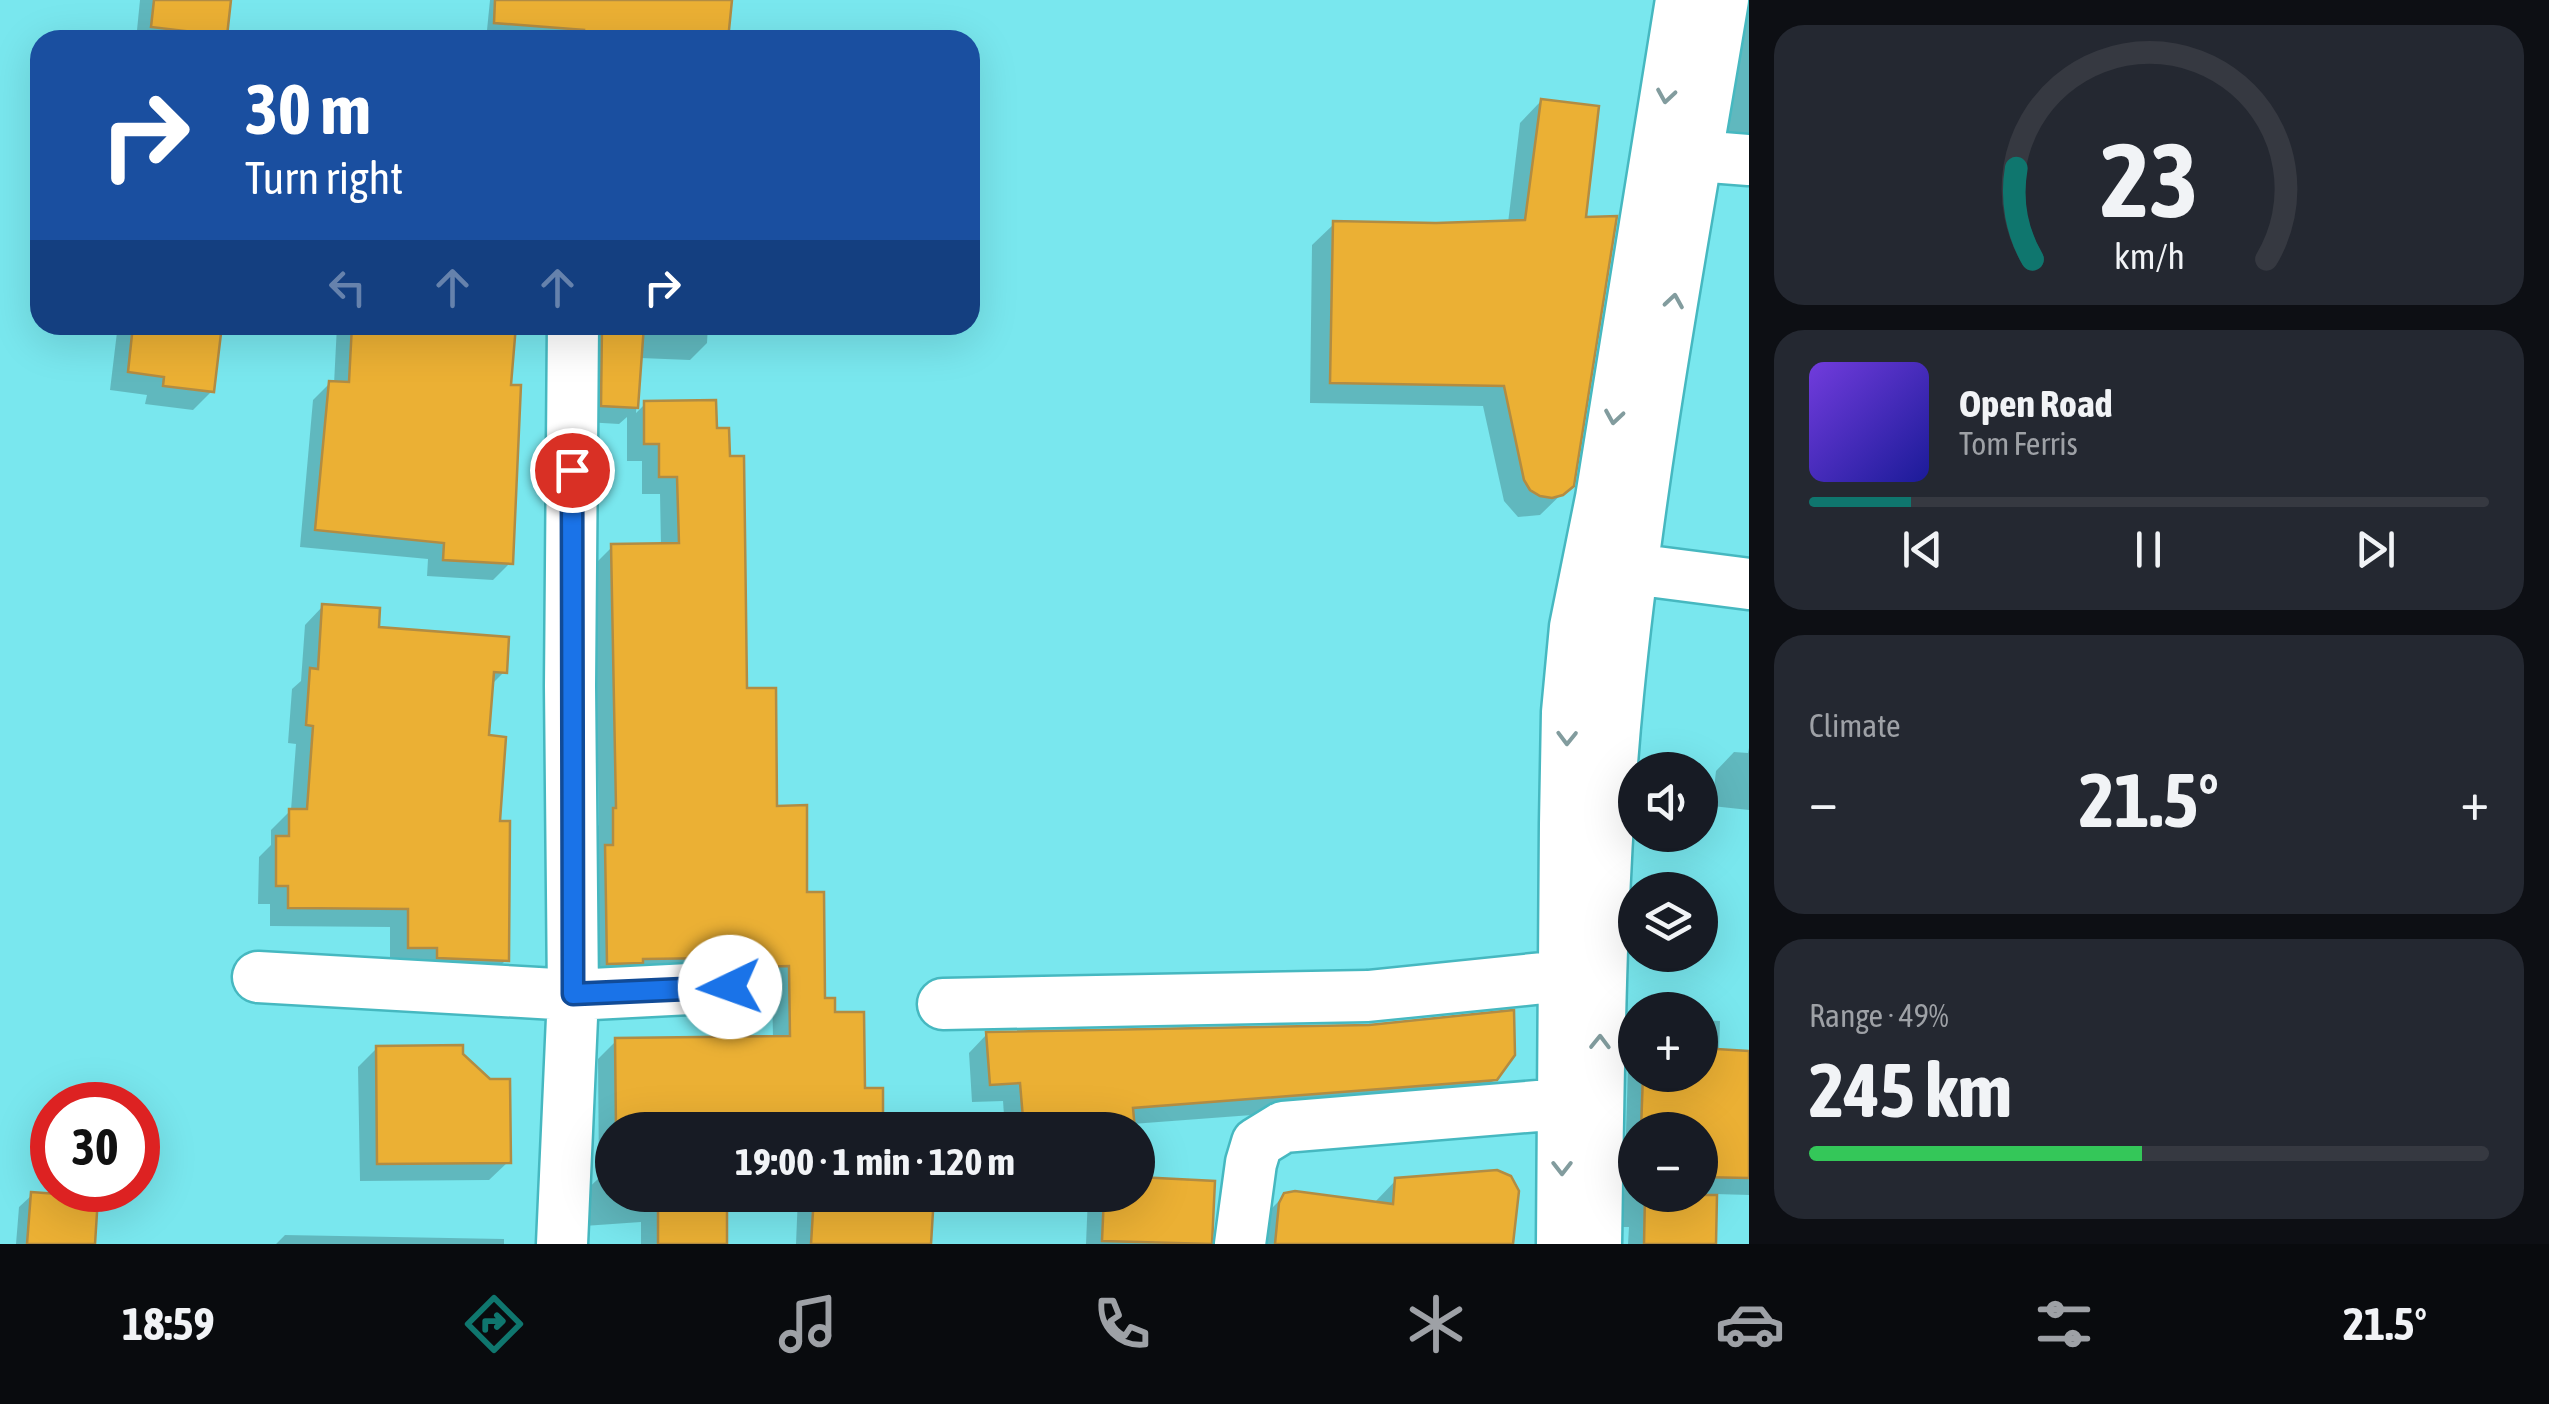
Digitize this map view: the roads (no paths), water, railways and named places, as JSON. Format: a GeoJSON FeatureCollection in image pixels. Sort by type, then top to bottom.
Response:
{"type":"FeatureCollection","features":[{"type":"Feature","properties":{"kind":"street"},"geometry":{"type":"LineString","coordinates":[[1562,1244],[1567,712],[1575,627],[1601,498],[1681,0]]}},
{"type":"Feature","properties":{"kind":"street"},"geometry":{"type":"LineString","coordinates":[[1596,1244],[1603,878],[1618,694],[1633,569],[1723,0]]}},
{"type":"Feature","properties":{"kind":"street"},"geometry":{"type":"LineString","coordinates":[[1697,156],[1749,160]]}},
{"type":"Feature","properties":{"kind":"street"},"geometry":{"type":"LineString","coordinates":[[562,1244],[573,994],[573,335]]}},
{"type":"Feature","properties":{"kind":"street"},"geometry":{"type":"LineString","coordinates":[[1633,569],[1749,584]]}},
{"type":"Feature","properties":{"kind":"street"},"geometry":{"type":"LineString","coordinates":[[943,1004],[1368,996],[1563,976]]}},
{"type":"Feature","properties":{"kind":"street"},"geometry":{"type":"LineString","coordinates":[[258,977],[573,994],[730,987]]}},
{"type":"Feature","properties":{"kind":"street"},"geometry":{"type":"LineString","coordinates":[[1240,1244],[1251,1163],[1258,1143],[1283,1127],[1562,1104]]}}]}
